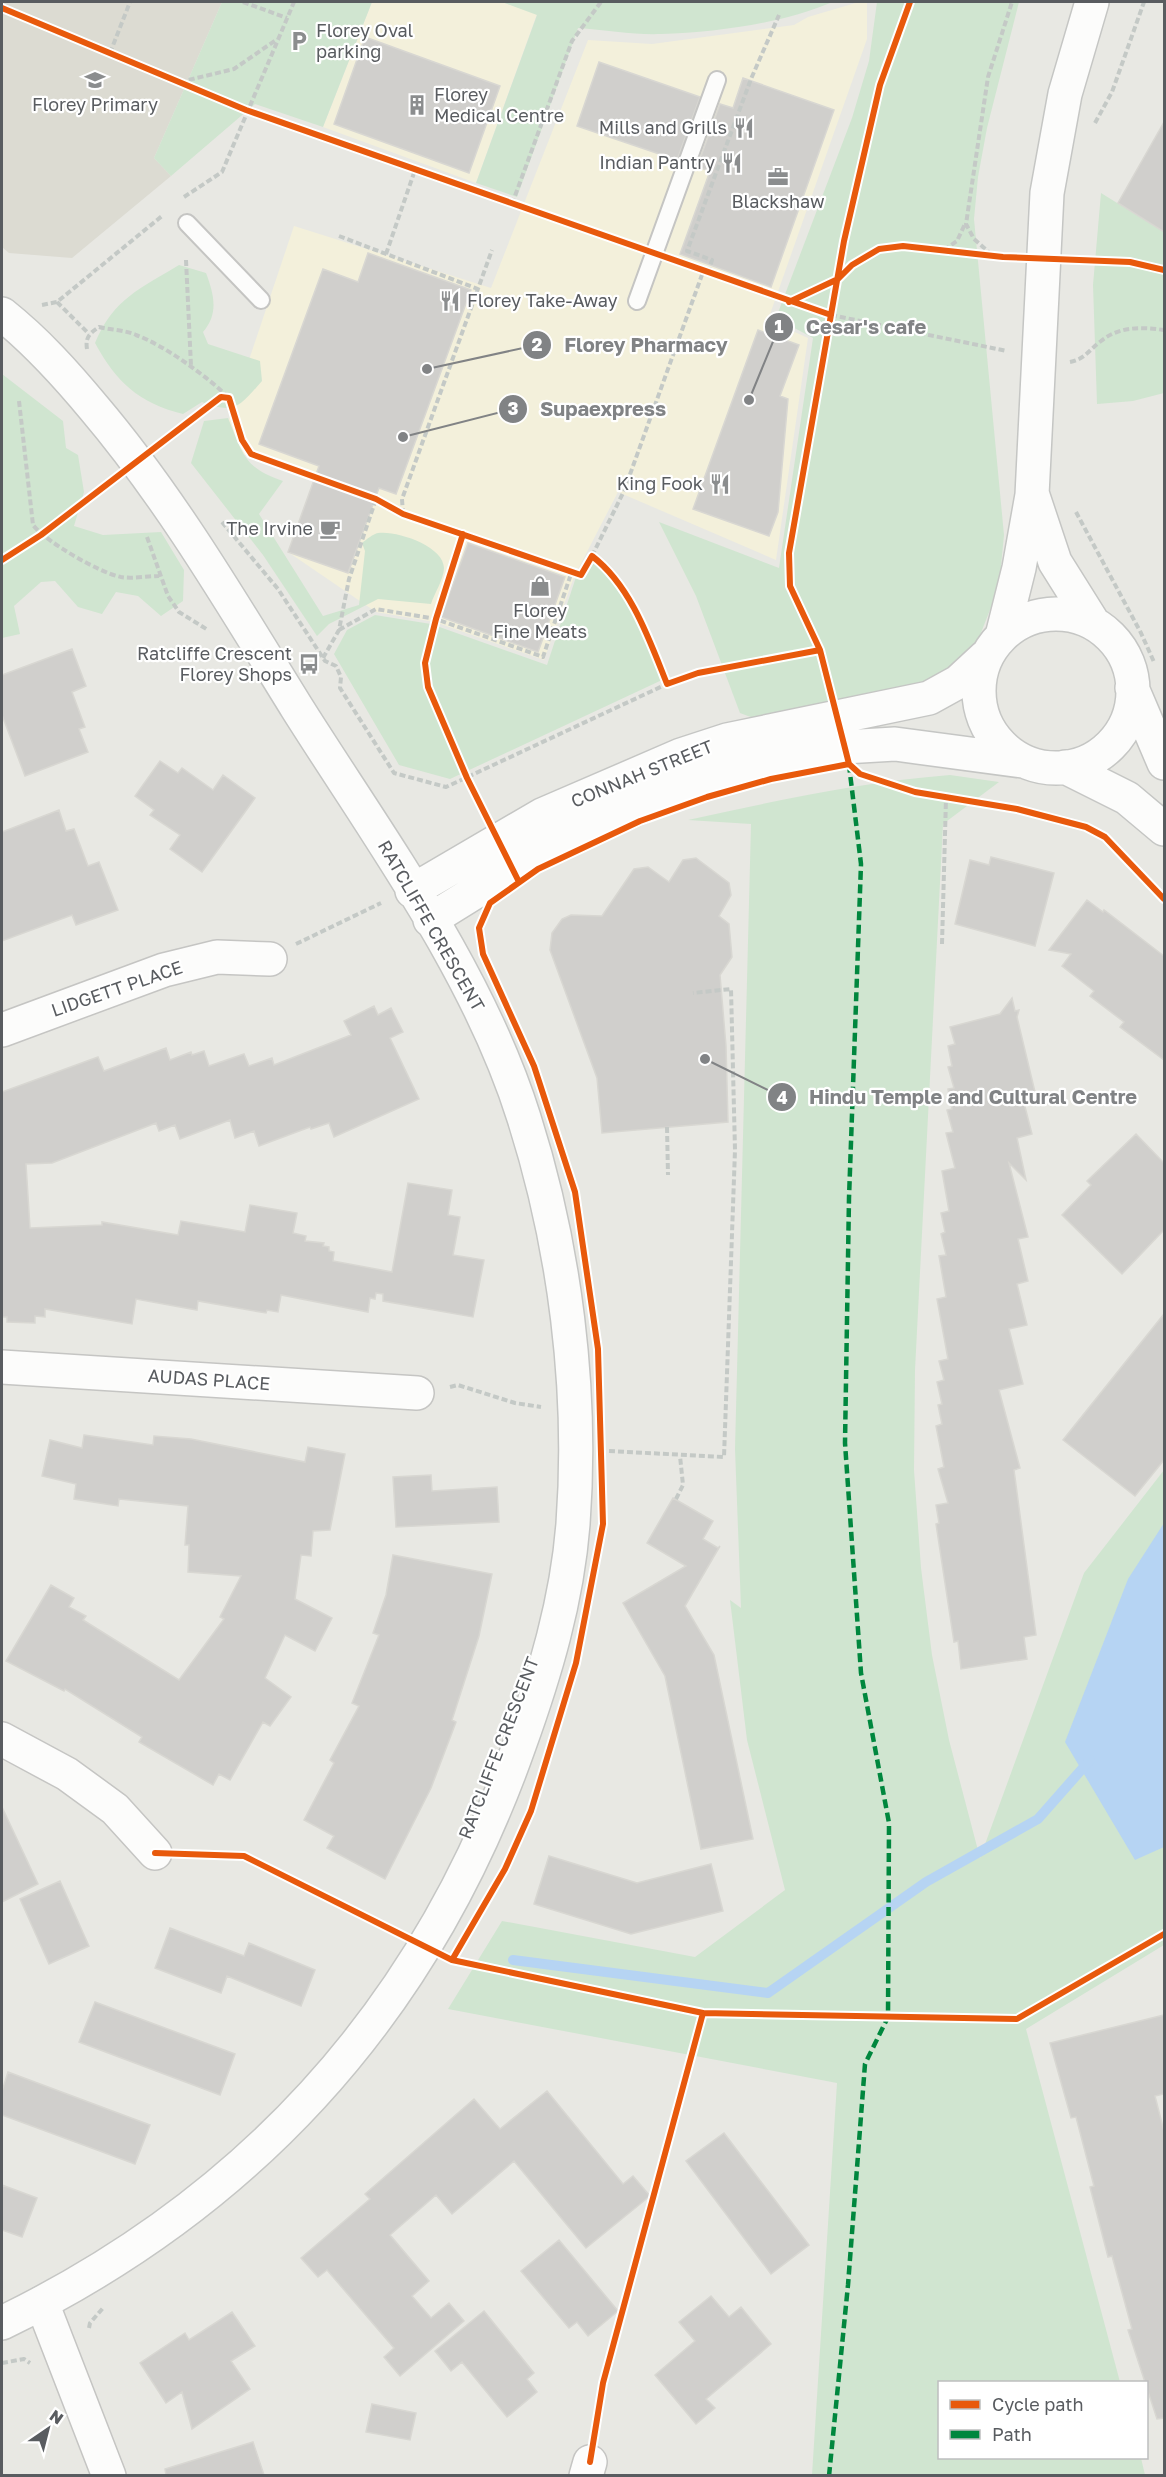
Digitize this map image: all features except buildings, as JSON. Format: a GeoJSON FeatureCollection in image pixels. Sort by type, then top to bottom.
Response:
{"type":"FeatureCollection","features":[{"type":"Feature","properties":{"kind":"street"},"geometry":{"type":"LineString","coordinates":[[1032,495],[1055,562],[1092,621],[1117,641],[1131,669],[1133,701],[1124,728],[1105,751],[1080,765],[1050,769],[1022,761],[998,744],[983,719],[977,688],[994,645],[1019,568],[1032,495],[1047,193],[1065,94],[1092,2]]}},
{"type":"Feature","properties":{"kind":"street","name":"RATCLIFFE CRESCENT"},"geometry":{"type":"LineString","coordinates":[[2,2323],[111,2264],[185,2212],[251,2157],[326,2081],[370,2028],[421,1956],[463,1881],[501,1798],[550,1659],[573,1528],[574,1406],[564,1302],[549,1206],[523,1115],[489,1028],[430,920],[162,493],[44,348],[9,319]]}},
{"type":"Feature","properties":{"kind":"street"},"geometry":{"type":"LineString","coordinates":[[994,645],[1031,616],[1062,612],[1092,621]]}},
{"type":"Feature","properties":{"kind":"street","name":"CONNAH STREET"},"geometry":{"type":"LineString","coordinates":[[412,891],[542,815],[681,755],[727,740],[929,698],[958,682],[994,645]]}},
{"type":"Feature","properties":{"kind":"street"},"geometry":{"type":"LineString","coordinates":[[1132,688],[1164,764]]}},
{"type":"Feature","properties":{"kind":"street","name":"CONNAH STREET"},"geometry":{"type":"LineString","coordinates":[[430,920],[555,843],[693,785],[741,771],[844,747],[895,744],[1022,761]]}},
{"type":"Feature","properties":{"kind":"street"},"geometry":{"type":"LineString","coordinates":[[1065,767],[1126,798],[1164,829]]}},
{"type":"Feature","properties":{"kind":"street","name":"LIDGETT PLACE"},"geometry":{"type":"LineString","coordinates":[[2,1030],[164,970],[217,957],[270,959]]}},
{"type":"Feature","properties":{"kind":"street","name":"AUDAS PLACE"},"geometry":{"type":"LineString","coordinates":[[2,1367],[417,1393]]}},
{"type":"Feature","properties":{"kind":"street"},"geometry":{"type":"LineString","coordinates":[[2,1739],[67,1774],[115,1809],[155,1853]]}},
{"type":"Feature","properties":{"kind":"street"},"geometry":{"type":"LineString","coordinates":[[42,2303],[109,2475]]}},
{"type":"Feature","properties":{"kind":"lane"},"geometry":{"type":"LineString","coordinates":[[637,301],[717,80]]}},
{"type":"Feature","properties":{"kind":"lane"},"geometry":{"type":"LineString","coordinates":[[187,223],[261,300]]}},
{"type":"Feature","properties":{"kind":"path"},"geometry":{"type":"LineString","coordinates":[[110,53],[130,2]]}},
{"type":"Feature","properties":{"kind":"path"},"geometry":{"type":"LineString","coordinates":[[243,2],[287,18]]}},
{"type":"Feature","properties":{"kind":"path"},"geometry":{"type":"LineString","coordinates":[[178,203],[222,172],[294,2]]}},
{"type":"Feature","properties":{"kind":"path"},"geometry":{"type":"LineString","coordinates":[[512,204],[572,41],[601,2]]}},
{"type":"Feature","properties":{"kind":"path"},"geometry":{"type":"LineString","coordinates":[[944,250],[957,241],[966,224],[988,77],[1012,2]]}},
{"type":"Feature","properties":{"kind":"path"},"geometry":{"type":"LineString","coordinates":[[1091,132],[1112,92],[1144,2]]}},
{"type":"Feature","properties":{"kind":"path"},"geometry":{"type":"LineString","coordinates":[[586,565],[624,491],[712,260],[687,251],[751,79],[779,15]]}},
{"type":"Feature","properties":{"kind":"path"},"geometry":{"type":"LineString","coordinates":[[180,82],[234,69],[278,38]]}},
{"type":"Feature","properties":{"kind":"path"},"geometry":{"type":"LineString","coordinates":[[99,48],[120,57]]}},
{"type":"Feature","properties":{"kind":"path"},"geometry":{"type":"LineString","coordinates":[[170,78],[189,86]]}},
{"type":"Feature","properties":{"kind":"path"},"geometry":{"type":"LineString","coordinates":[[237,106],[256,114]]}},
{"type":"Feature","properties":{"kind":"path"},"geometry":{"type":"LineString","coordinates":[[404,166],[425,173]]}},
{"type":"Feature","properties":{"kind":"path"},"geometry":{"type":"LineString","coordinates":[[386,254],[415,170]]}},
{"type":"Feature","properties":{"kind":"path"},"geometry":{"type":"LineString","coordinates":[[504,201],[523,208]]}},
{"type":"Feature","properties":{"kind":"path"},"geometry":{"type":"LineString","coordinates":[[9,319],[37,305],[57,302],[171,209]]}},
{"type":"Feature","properties":{"kind":"path"},"geometry":{"type":"LineString","coordinates":[[187,223],[186,259],[191,366]]}},
{"type":"Feature","properties":{"kind":"path"},"geometry":{"type":"LineString","coordinates":[[966,224],[974,239],[992,255]]}},
{"type":"Feature","properties":{"kind":"path"},"geometry":{"type":"LineString","coordinates":[[339,236],[478,289]]}},
{"type":"Feature","properties":{"kind":"path"},"geometry":{"type":"LineString","coordinates":[[934,249],[954,251]]}},
{"type":"Feature","properties":{"kind":"path"},"geometry":{"type":"LineString","coordinates":[[403,514],[402,499],[492,250]]}},
{"type":"Feature","properties":{"kind":"path"},"geometry":{"type":"LineString","coordinates":[[654,254],[718,277]]}},
{"type":"Feature","properties":{"kind":"path"},"geometry":{"type":"LineString","coordinates":[[982,254],[1003,257]]}},
{"type":"Feature","properties":{"kind":"path"},"geometry":{"type":"LineString","coordinates":[[57,302],[89,334],[99,327],[136,335],[191,366],[213,381],[229,398],[232,409]]}},
{"type":"Feature","properties":{"kind":"path"},"geometry":{"type":"LineString","coordinates":[[829,327],[833,306]]}},
{"type":"Feature","properties":{"kind":"path"},"geometry":{"type":"LineString","coordinates":[[821,312],[1038,347],[1067,363],[1083,359],[1100,342],[1127,328],[1164,330]]}},
{"type":"Feature","properties":{"kind":"path"},"geometry":{"type":"LineString","coordinates":[[221,397],[229,398]]}},
{"type":"Feature","properties":{"kind":"path"},"geometry":{"type":"LineString","coordinates":[[19,401],[33,525],[40,535],[84,561],[121,577],[159,576]]}},
{"type":"Feature","properties":{"kind":"path"},"geometry":{"type":"LineString","coordinates":[[366,495],[385,504]]}},
{"type":"Feature","properties":{"kind":"path"},"geometry":{"type":"LineString","coordinates":[[323,658],[339,630],[349,579],[376,498]]}},
{"type":"Feature","properties":{"kind":"path"},"geometry":{"type":"LineString","coordinates":[[1073,507],[1141,633],[1155,664]]}},
{"type":"Feature","properties":{"kind":"path"},"geometry":{"type":"LineString","coordinates":[[394,509],[414,518]]}},
{"type":"Feature","properties":{"kind":"path"},"geometry":{"type":"LineString","coordinates":[[218,517],[278,589],[323,658],[336,666],[341,677],[340,688],[394,773],[446,788],[678,680]]}},
{"type":"Feature","properties":{"kind":"path"},"geometry":{"type":"LineString","coordinates":[[31,541],[50,528]]}},
{"type":"Feature","properties":{"kind":"path"},"geometry":{"type":"LineString","coordinates":[[146,533],[159,576],[168,596],[179,612],[213,633]]}},
{"type":"Feature","properties":{"kind":"path"},"geometry":{"type":"LineString","coordinates":[[592,556],[598,561]]}},
{"type":"Feature","properties":{"kind":"path"},"geometry":{"type":"LineString","coordinates":[[561,568],[581,575]]}},
{"type":"Feature","properties":{"kind":"path"},"geometry":{"type":"LineString","coordinates":[[339,630],[376,609],[436,619],[543,657],[572,571]]}},
{"type":"Feature","properties":{"kind":"path"},"geometry":{"type":"LineString","coordinates":[[433,630],[439,608]]}},
{"type":"Feature","properties":{"kind":"path"},"geometry":{"type":"LineString","coordinates":[[663,673],[667,684]]}},
{"type":"Feature","properties":{"kind":"path"},"geometry":{"type":"LineString","coordinates":[[462,768],[472,788]]}},
{"type":"Feature","properties":{"kind":"path"},"geometry":{"type":"LineString","coordinates":[[936,796],[958,800]]}},
{"type":"Feature","properties":{"kind":"path"},"geometry":{"type":"LineString","coordinates":[[942,944],[946,798]]}},
{"type":"Feature","properties":{"kind":"path"},"geometry":{"type":"LineString","coordinates":[[270,959],[308,937],[383,902],[377,892]]}},
{"type":"Feature","properties":{"kind":"path"},"geometry":{"type":"LineString","coordinates":[[602,1461],[602,1447],[680,1456],[724,1457],[735,1150],[731,989],[693,993]]}},
{"type":"Feature","properties":{"kind":"path"},"geometry":{"type":"LineString","coordinates":[[667,1127],[668,1175]]}},
{"type":"Feature","properties":{"kind":"path"},"geometry":{"type":"LineString","coordinates":[[417,1393],[458,1385],[515,1403],[545,1408],[544,1396]]}},
{"type":"Feature","properties":{"kind":"path"},"geometry":{"type":"LineString","coordinates":[[675,1499],[683,1485],[680,1456]]}},
{"type":"Feature","properties":{"kind":"shaded area","name":"Florey Primary"},"geometry":{"type":"Polygon","coordinates":[[[2,2],[222,2],[154,158],[171,176],[72,258],[9,253],[2,247],[2,2]]]}},
{"type":"Feature","properties":{"kind":"shaded area"},"geometry":{"type":"Polygon","coordinates":[[[372,2],[502,2],[537,14],[476,183],[323,127],[372,2]]]}},
{"type":"Feature","properties":{"kind":"shaded area"},"geometry":{"type":"Polygon","coordinates":[[[859,2],[867,2],[867,39],[768,320],[808,338],[776,560],[618,492],[574,577],[544,660],[435,622],[376,612],[288,552],[314,480],[220,446],[294,226],[491,288],[588,40],[652,44],[794,25],[808,17],[859,2]]]}},
{"type":"Feature","properties":{"kind":"green space"},"geometry":{"type":"Polygon","coordinates":[[[222,2],[372,2],[323,127],[255,104],[171,176],[154,158],[222,2]]]}},
{"type":"Feature","properties":{"kind":"green space"},"geometry":{"type":"Polygon","coordinates":[[[502,2],[833,2],[792,16],[748,26],[705,31],[651,34],[578,28],[517,197],[476,183],[537,15],[502,2]]]}},
{"type":"Feature","properties":{"kind":"green space"},"geometry":{"type":"Polygon","coordinates":[[[877,2],[1019,2],[987,128],[978,177],[974,219],[1004,535],[999,587],[973,653],[938,687],[767,723],[740,713],[696,596],[659,522],[779,568],[813,338],[776,318],[852,118],[869,61],[877,2]]]}},
{"type":"Feature","properties":{"kind":"green space"},"geometry":{"type":"Polygon","coordinates":[[[1101,193],[1164,232],[1164,393],[1133,401],[1097,404],[1093,285],[1101,193]]]}},
{"type":"Feature","properties":{"kind":"green space"},"geometry":{"type":"Polygon","coordinates":[[[179,265],[206,273],[214,304],[211,318],[203,332],[208,344],[260,361],[262,381],[248,397],[236,406],[222,408],[202,402],[183,414],[154,404],[120,380],[95,343],[110,315],[119,305],[140,288],[179,265]]]}},
{"type":"Feature","properties":{"kind":"green space"},"geometry":{"type":"Polygon","coordinates":[[[2,374],[63,421],[66,448],[78,455],[84,492],[74,526],[103,535],[161,532],[184,570],[183,601],[161,616],[138,596],[116,592],[102,614],[78,607],[55,581],[41,582],[14,606],[20,634],[2,638],[2,374]]]}},
{"type":"Feature","properties":{"kind":"green space"},"geometry":{"type":"Polygon","coordinates":[[[228,418],[237,441],[252,465],[283,481],[259,514],[323,616],[359,605],[365,551],[362,543],[378,533],[396,534],[418,541],[428,546],[442,560],[444,572],[431,604],[378,599],[329,624],[317,636],[263,555],[191,463],[204,421],[228,418]]]}},
{"type":"Feature","properties":{"kind":"green space"},"geometry":{"type":"Polygon","coordinates":[[[593,561],[616,586],[634,616],[662,680],[450,779],[399,765],[334,654],[347,630],[375,615],[431,624],[547,665],[576,577],[584,576],[593,561]]]}},
{"type":"Feature","properties":{"kind":"green space"},"geometry":{"type":"Polygon","coordinates":[[[950,775],[999,782],[943,824],[915,1370],[914,1470],[921,1568],[932,1655],[949,1740],[980,1858],[1084,1573],[1164,1470],[1164,1945],[1026,2029],[1120,2381],[938,2381],[938,2459],[1141,2459],[1145,2475],[812,2475],[837,2083],[448,2009],[502,1921],[695,1957],[785,1890],[747,1740],[730,1600],[741,1608],[735,1449],[751,824],[688,820],[851,787],[950,775]]]}},
{"type":"Feature","properties":{"kind":"water"},"geometry":{"type":"Polygon","coordinates":[[[1164,1523],[1164,1847],[1135,1860],[1065,1742],[1128,1579],[1164,1523]]]}},
{"type":"Feature","properties":{"kind":"waterway"},"geometry":{"type":"LineString","coordinates":[[513,1960],[768,1993],[926,1882],[1038,1819],[1090,1760]]}},
{"type":"Feature","properties":{"kind":"marked path"},"geometry":{"type":"LineString","coordinates":[[829,2476],[848,2285],[865,2064],[888,2017],[889,1823],[861,1673],[845,1443],[849,1198],[861,864],[849,765]]}},
{"type":"Feature","properties":{"kind":"cycle path"},"geometry":{"type":"LineString","coordinates":[[910,2],[880,85],[844,241],[789,553],[790,586],[820,650],[849,764],[860,774],[915,792],[1017,809],[1086,827],[1105,837],[1164,899]]}},
{"type":"Feature","properties":{"kind":"cycle path"},"geometry":{"type":"LineString","coordinates":[[2,8],[246,110],[831,315]]}},
{"type":"Feature","properties":{"kind":"cycle path"},"geometry":{"type":"LineString","coordinates":[[789,302],[838,279],[852,265],[879,249],[903,246],[1003,257],[1130,262],[1164,270]]}},
{"type":"Feature","properties":{"kind":"cycle path"},"geometry":{"type":"LineString","coordinates":[[2,560],[41,535],[221,397],[229,398],[242,440],[251,454],[376,499],[403,514],[581,575],[592,556],[606,568],[628,598],[646,632],[667,684],[698,673],[820,650]]}},
{"type":"Feature","properties":{"kind":"cycle path"},"geometry":{"type":"LineString","coordinates":[[463,534],[436,619],[425,663],[428,687],[467,778],[519,882]]}},
{"type":"Feature","properties":{"kind":"cycle path"},"geometry":{"type":"LineString","coordinates":[[452,1960],[505,1869],[531,1811],[576,1663],[603,1524],[598,1349],[575,1192],[534,1066],[483,954],[479,928],[490,903],[538,869],[640,821],[707,797],[771,779],[849,764]]}},
{"type":"Feature","properties":{"kind":"cycle path"},"geometry":{"type":"LineString","coordinates":[[155,1853],[244,1856],[452,1960],[703,2013],[1017,2019],[1164,1934]]}},
{"type":"Feature","properties":{"kind":"cycle path"},"geometry":{"type":"LineString","coordinates":[[590,2462],[603,2383],[703,2013]]}},
{"type":"Feature","properties":{"kind":"place","name":"Florey Oval parking"},"geometry":{"type":"Point","coordinates":[299,41]}},
{"type":"Feature","properties":{"kind":"place","name":"Florey Primary"},"geometry":{"type":"Point","coordinates":[95,80]}},
{"type":"Feature","properties":{"kind":"place","name":"Florey Medical Centre"},"geometry":{"type":"Point","coordinates":[417,105]}},
{"type":"Feature","properties":{"kind":"place","name":"Mills and Grills"},"geometry":{"type":"Point","coordinates":[744,128]}},
{"type":"Feature","properties":{"kind":"place","name":"Indian Pantry"},"geometry":{"type":"Point","coordinates":[732,163]}},
{"type":"Feature","properties":{"kind":"place","name":"Blackshaw"},"geometry":{"type":"Point","coordinates":[778,177]}},
{"type":"Feature","properties":{"kind":"place","name":"Florey Take-Away"},"geometry":{"type":"Point","coordinates":[450,301]}},
{"type":"Feature","properties":{"kind":"place","name":"Florey Pharmacy"},"geometry":{"type":"Point","coordinates":[427,369]}},
{"type":"Feature","properties":{"kind":"place","name":"Cesar's cafe"},"geometry":{"type":"Point","coordinates":[749,400]}},
{"type":"Feature","properties":{"kind":"place","name":"Supaexpress"},"geometry":{"type":"Point","coordinates":[403,437]}},
{"type":"Feature","properties":{"kind":"place","name":"King Fook"},"geometry":{"type":"Point","coordinates":[720,484]}},
{"type":"Feature","properties":{"kind":"place","name":"The Irvine"},"geometry":{"type":"Point","coordinates":[330,529]}},
{"type":"Feature","properties":{"kind":"place","name":"Florey Fine Meats"},"geometry":{"type":"Point","coordinates":[540,586]}},
{"type":"Feature","properties":{"kind":"place","name":"Ratcliffe Crescent Florey Shops"},"geometry":{"type":"Point","coordinates":[309,664]}},
{"type":"Feature","properties":{"kind":"place","name":"Hindu Temple and Cultural Centre"},"geometry":{"type":"Point","coordinates":[705,1059]}}]}
